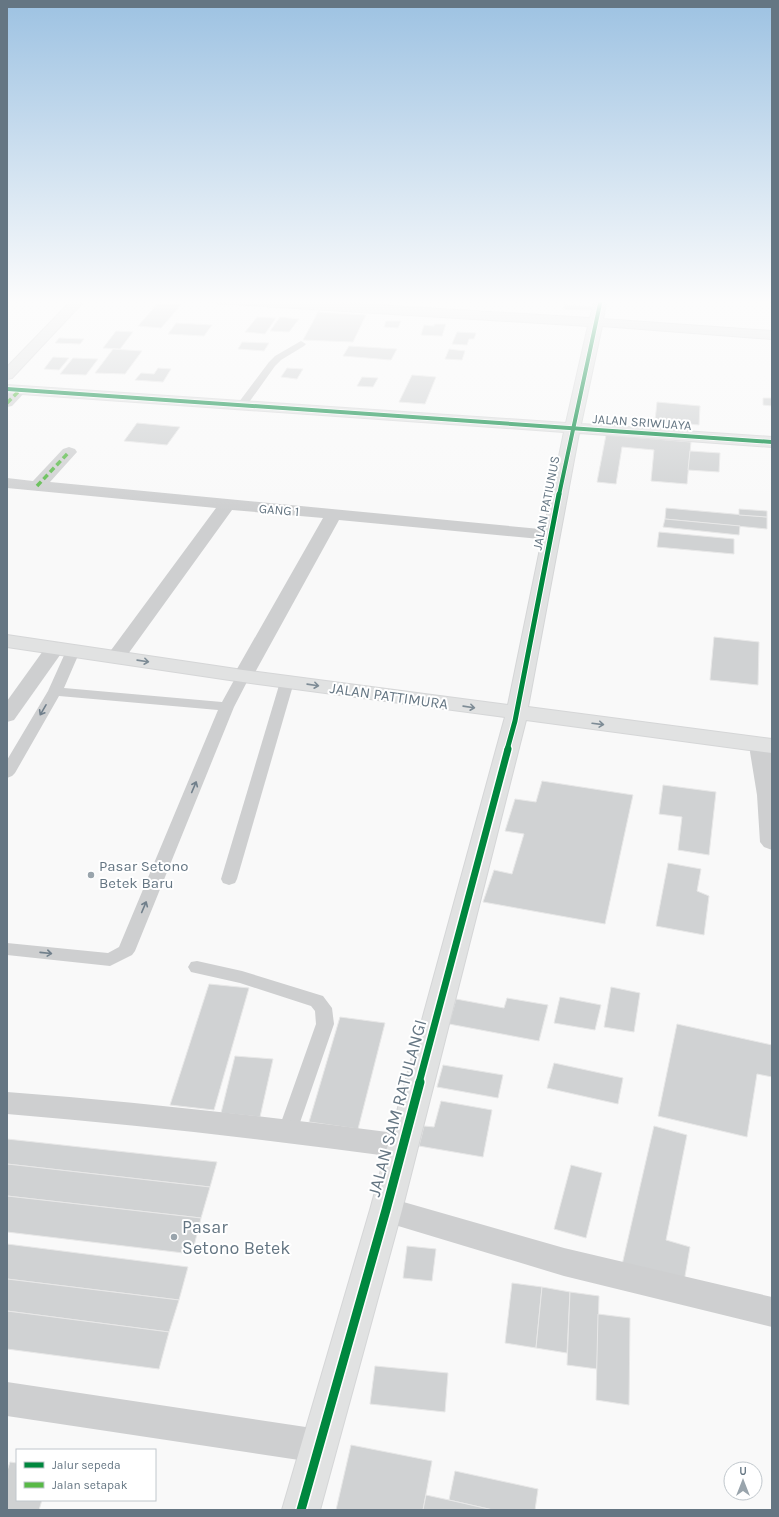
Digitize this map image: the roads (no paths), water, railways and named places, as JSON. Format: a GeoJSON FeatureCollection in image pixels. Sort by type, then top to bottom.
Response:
{"type":"FeatureCollection","features":[{"type":"Feature","properties":{"kind":"street","name":"JALAN PATIUNUS"},"geometry":{"type":"LineString","coordinates":[[516,713],[572,428],[585,370]]}},
{"type":"Feature","properties":{"kind":"street","name":"JALAN SRIWIJAYA"},"geometry":{"type":"LineString","coordinates":[[13,390],[772,442]]}},
{"type":"Feature","properties":{"kind":"street"},"geometry":{"type":"LineString","coordinates":[[7,403],[13,390]]}},
{"type":"Feature","properties":{"kind":"street"},"geometry":{"type":"LineString","coordinates":[[37,486],[69,452]]}},
{"type":"Feature","properties":{"kind":"street","name":"GANG 1"},"geometry":{"type":"LineString","coordinates":[[7,483],[551,535]]}},
{"type":"Feature","properties":{"kind":"street"},"geometry":{"type":"LineString","coordinates":[[116,657],[227,505]]}},
{"type":"Feature","properties":{"kind":"street"},"geometry":{"type":"LineString","coordinates":[[243,676],[333,515]]}},
{"type":"Feature","properties":{"kind":"street","name":"JALAN PATTIMURA"},"geometry":{"type":"LineString","coordinates":[[7,641],[243,676],[767,746]]}},
{"type":"Feature","properties":{"kind":"street"},"geometry":{"type":"LineString","coordinates":[[7,716],[64,649]]}},
{"type":"Feature","properties":{"kind":"street","name":"JALAN SAM RATULANGI"},"geometry":{"type":"LineString","coordinates":[[301,1510],[386,1210],[516,713]]}},
{"type":"Feature","properties":{"kind":"street"},"geometry":{"type":"LineString","coordinates":[[767,746],[772,842]]}},
{"type":"Feature","properties":{"kind":"street"},"geometry":{"type":"LineString","coordinates":[[7,1103],[108,1111],[288,1131],[403,1146]]}},
{"type":"Feature","properties":{"kind":"street"},"geometry":{"type":"LineString","coordinates":[[386,1210],[564,1262],[772,1312]]}},
{"type":"Feature","properties":{"kind":"street"},"geometry":{"type":"LineString","coordinates":[[7,1399],[319,1446]]}},
{"type":"Feature","properties":{"kind":"lane"},"geometry":{"type":"LineString","coordinates":[[240,406],[268,370]]}},
{"type":"Feature","properties":{"kind":"lane"},"geometry":{"type":"LineString","coordinates":[[7,773],[55,691],[64,649]]}},
{"type":"Feature","properties":{"kind":"lane"},"geometry":{"type":"LineString","coordinates":[[7,949],[110,960],[126,950],[227,707],[243,676]]}},
{"type":"Feature","properties":{"kind":"lane"},"geometry":{"type":"LineString","coordinates":[[229,879],[287,682]]}},
{"type":"Feature","properties":{"kind":"lane"},"geometry":{"type":"LineString","coordinates":[[55,691],[227,707]]}},
{"type":"Feature","properties":{"kind":"lane"},"geometry":{"type":"LineString","coordinates":[[197,967],[249,980],[317,1001],[324,1007],[325,1024],[288,1131]]}},
{"type":"Feature","properties":{"kind":"place","name":"Pasar Setono Betek Baru"},"geometry":{"type":"Point","coordinates":[91,875]}},
{"type":"Feature","properties":{"kind":"place","name":"Pasar Setono Betek"},"geometry":{"type":"Point","coordinates":[174,1237]}}]}
